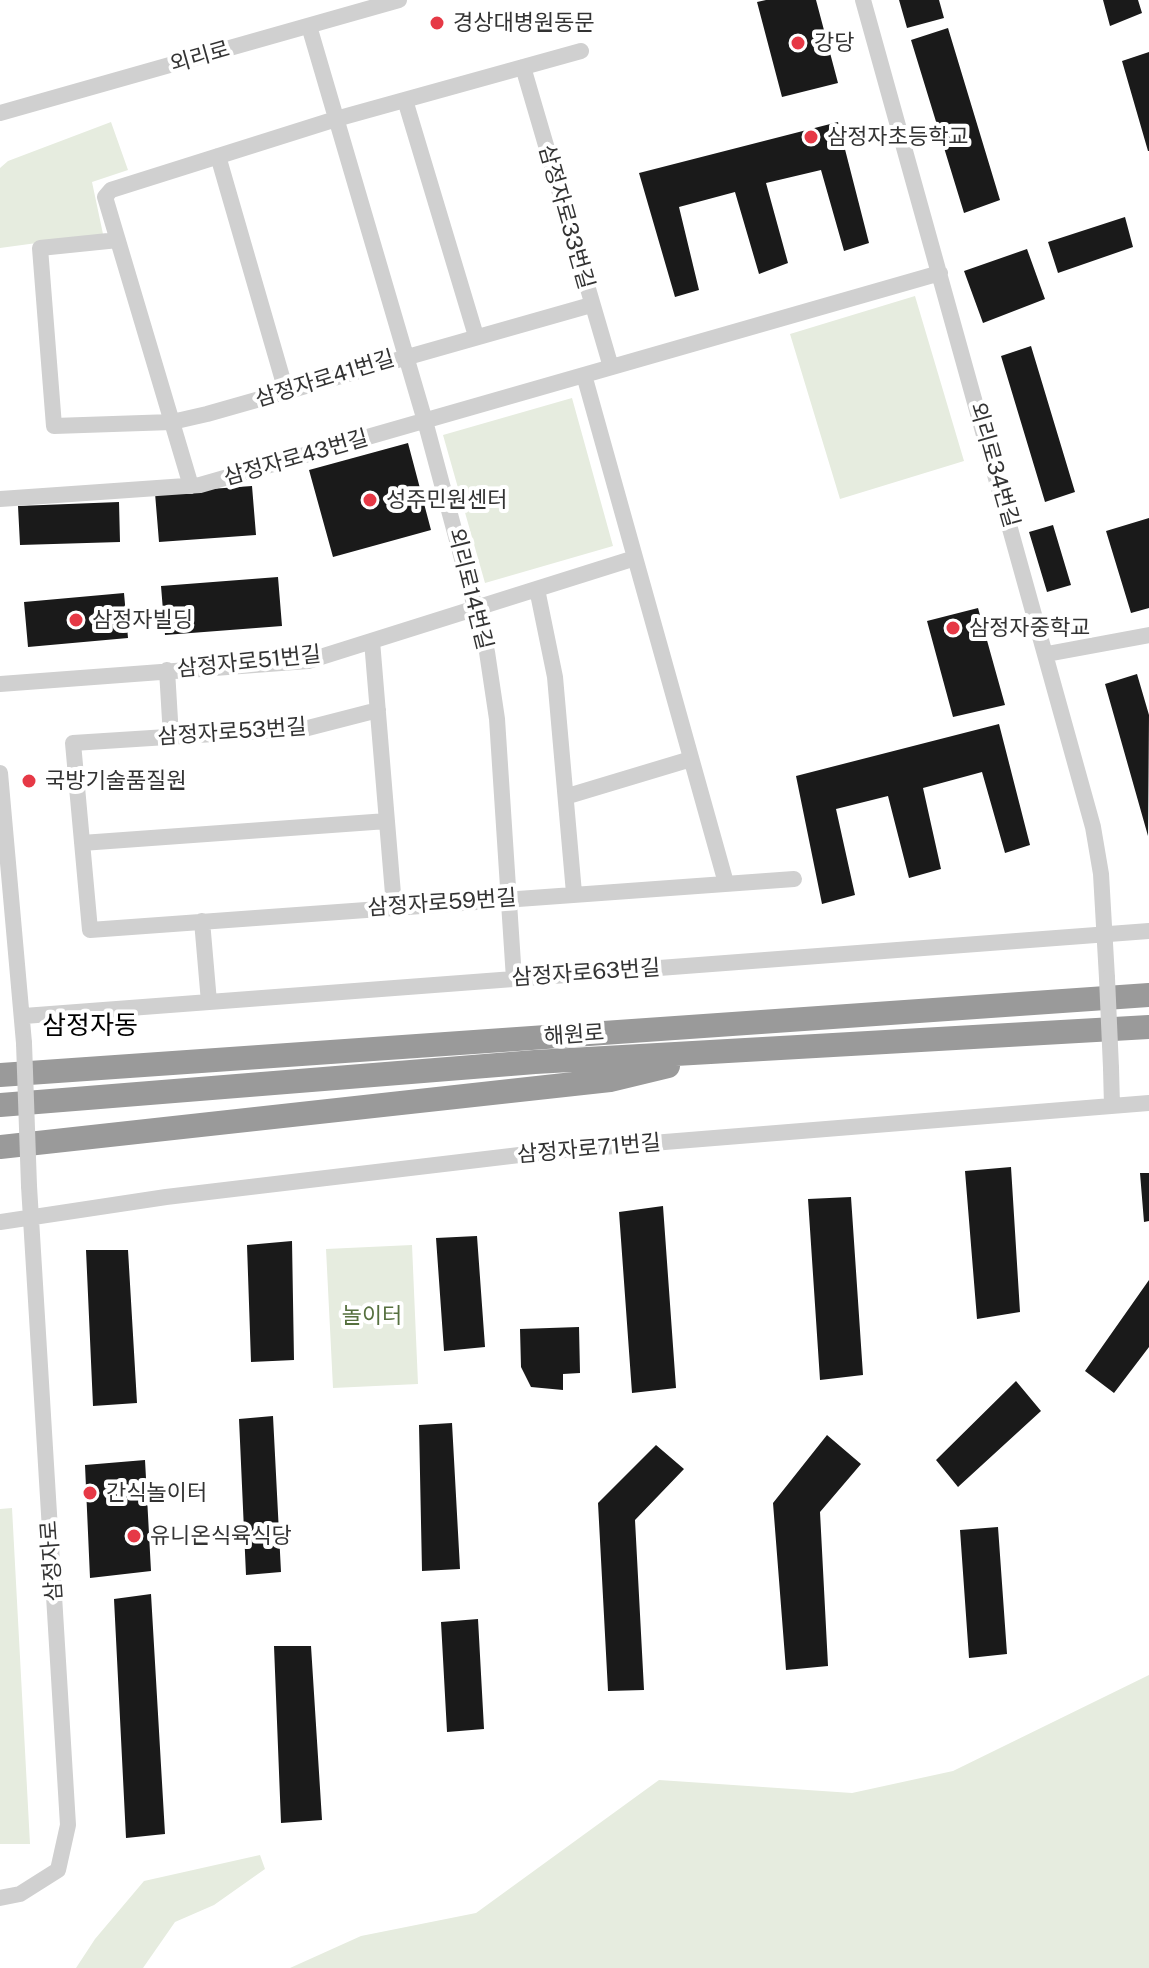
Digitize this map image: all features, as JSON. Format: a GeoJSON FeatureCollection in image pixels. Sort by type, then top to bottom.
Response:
{"type":"FeatureCollection","features":[{"type":"Feature","properties":{"kind":"highway","name":"해원로"},"geometry":{"type":"LineString","coordinates":[[0,1075],[1149,995]]}},
{"type":"Feature","properties":{"kind":"highway","name":"해원로"},"geometry":{"type":"LineString","coordinates":[[0,1105],[535,1062],[1149,1027]]}},
{"type":"Feature","properties":{"kind":"highway"},"geometry":{"type":"LineString","coordinates":[[0,1147],[610,1080],[735,1051]]}},
{"type":"Feature","properties":{"kind":"street","name":"외리로"},"geometry":{"type":"LineString","coordinates":[[0,113],[399,0]]}},
{"type":"Feature","properties":{"kind":"street","name":"외리로34번길"},"geometry":{"type":"LineString","coordinates":[[863,0],[1093,827],[1101,874],[1112,1106]]}},
{"type":"Feature","properties":{"kind":"street","name":"외리로14번길"},"geometry":{"type":"LineString","coordinates":[[309,26],[477,608],[497,719],[514,979]]}},
{"type":"Feature","properties":{"kind":"street"},"geometry":{"type":"LineString","coordinates":[[191,486],[105,197],[111,190],[336,119],[581,51]]}},
{"type":"Feature","properties":{"kind":"street","name":"삼정자로33번길"},"geometry":{"type":"LineString","coordinates":[[523,67],[611,367]]}},
{"type":"Feature","properties":{"kind":"street"},"geometry":{"type":"LineString","coordinates":[[405,100],[476,336]]}},
{"type":"Feature","properties":{"kind":"street"},"geometry":{"type":"LineString","coordinates":[[218,156],[286,391]]}},
{"type":"Feature","properties":{"kind":"street","name":"삼정자로41번길"},"geometry":{"type":"LineString","coordinates":[[118,240],[40,248],[54,426],[172,422],[591,305]]}},
{"type":"Feature","properties":{"kind":"street","name":"삼정자로43번길"},"geometry":{"type":"LineString","coordinates":[[0,499],[191,486],[257,470],[940,273]]}},
{"type":"Feature","properties":{"kind":"street"},"geometry":{"type":"LineString","coordinates":[[584,375],[726,883]]}},
{"type":"Feature","properties":{"kind":"street","name":"삼정자로51번길"},"geometry":{"type":"LineString","coordinates":[[0,684],[308,661],[635,558]]}},
{"type":"Feature","properties":{"kind":"street"},"geometry":{"type":"LineString","coordinates":[[537,589],[555,677],[568,796],[574,893]]}},
{"type":"Feature","properties":{"kind":"street"},"geometry":{"type":"LineString","coordinates":[[1047,654],[1149,635]]}},
{"type":"Feature","properties":{"kind":"street"},"geometry":{"type":"LineString","coordinates":[[372,641],[394,906]]}},
{"type":"Feature","properties":{"kind":"street"},"geometry":{"type":"LineString","coordinates":[[167,670],[171,737]]}},
{"type":"Feature","properties":{"kind":"street","name":"삼정자로53번길"},"geometry":{"type":"LineString","coordinates":[[90,930],[73,743],[308,728],[378,710]]}},
{"type":"Feature","properties":{"kind":"street"},"geometry":{"type":"LineString","coordinates":[[568,796],[691,759]]}},
{"type":"Feature","properties":{"kind":"street"},"geometry":{"type":"LineString","coordinates":[[0,773],[24,1016]]}},
{"type":"Feature","properties":{"kind":"street"},"geometry":{"type":"LineString","coordinates":[[82,843],[387,821]]}},
{"type":"Feature","properties":{"kind":"street","name":"삼정자로59번길"},"geometry":{"type":"LineString","coordinates":[[90,930],[794,879]]}},
{"type":"Feature","properties":{"kind":"street"},"geometry":{"type":"LineString","coordinates":[[202,921],[209,1002]]}},
{"type":"Feature","properties":{"kind":"street","name":"삼정자로63번길"},"geometry":{"type":"LineString","coordinates":[[24,1016],[1149,931]]}},
{"type":"Feature","properties":{"kind":"street","name":"삼정자로"},"geometry":{"type":"LineString","coordinates":[[0,1898],[20,1894],[58,1870],[68,1825],[29,1186],[24,1016]]}},
{"type":"Feature","properties":{"kind":"street","name":"삼정자로71번길"},"geometry":{"type":"LineString","coordinates":[[0,1222],[166,1197],[553,1151],[1149,1103]]}},
{"type":"Feature","properties":{"kind":"green space"},"geometry":{"type":"Polygon","coordinates":[[[111,122],[128,170],[92,182],[103,234],[0,248],[0,168],[8,161],[111,122]]]}},
{"type":"Feature","properties":{"kind":"green space"},"geometry":{"type":"Polygon","coordinates":[[[915,296],[964,461],[840,499],[790,334],[915,296]]]}},
{"type":"Feature","properties":{"kind":"green space"},"geometry":{"type":"Polygon","coordinates":[[[572,398],[613,546],[485,583],[443,435],[572,398]]]}},
{"type":"Feature","properties":{"kind":"green space","name":"놀이터"},"geometry":{"type":"Polygon","coordinates":[[[412,1245],[418,1384],[333,1388],[326,1249],[412,1245]]]}},
{"type":"Feature","properties":{"kind":"green space"},"geometry":{"type":"Polygon","coordinates":[[[12,1508],[30,1844],[0,1844],[0,1509],[12,1508]]]}},
{"type":"Feature","properties":{"kind":"green space"},"geometry":{"type":"Polygon","coordinates":[[[1149,1675],[1149,1968],[290,1968],[361,1936],[476,1913],[659,1780],[852,1793],[953,1771],[1149,1675]]]}},
{"type":"Feature","properties":{"kind":"green space"},"geometry":{"type":"Polygon","coordinates":[[[260,1855],[265,1869],[214,1905],[175,1922],[143,1968],[76,1968],[95,1939],[144,1881],[260,1855]]]}},
{"type":"Feature","properties":{"kind":"building","name":"강당"},"geometry":{"type":"Polygon","coordinates":[[[816,0],[838,83],[782,97],[757,2],[816,0]]]}},
{"type":"Feature","properties":{"kind":"building"},"geometry":{"type":"Polygon","coordinates":[[[899,0],[939,0],[944,18],[907,28],[899,0]]]}},
{"type":"Feature","properties":{"kind":"building"},"geometry":{"type":"Polygon","coordinates":[[[1103,0],[1138,0],[1142,13],[1110,26],[1103,0]]]}},
{"type":"Feature","properties":{"kind":"building"},"geometry":{"type":"Polygon","coordinates":[[[948,28],[1000,200],[964,213],[911,40],[948,28]]]}},
{"type":"Feature","properties":{"kind":"building"},"geometry":{"type":"Polygon","coordinates":[[[1149,52],[1149,151],[1148,151],[1122,61],[1149,52]]]}},
{"type":"Feature","properties":{"kind":"building","name":"삼정자초등학교"},"geometry":{"type":"Polygon","coordinates":[[[838,122],[869,243],[844,251],[821,170],[766,183],[788,263],[759,274],[735,192],[679,207],[699,290],[675,297],[639,173],[838,122]]]}},
{"type":"Feature","properties":{"kind":"building"},"geometry":{"type":"Polygon","coordinates":[[[1125,217],[1133,247],[1058,273],[1048,242],[1125,217]]]}},
{"type":"Feature","properties":{"kind":"building"},"geometry":{"type":"Polygon","coordinates":[[[1027,249],[1045,299],[983,323],[964,271],[1027,249]]]}},
{"type":"Feature","properties":{"kind":"building"},"geometry":{"type":"Polygon","coordinates":[[[1031,346],[1075,492],[1045,502],[1001,356],[1031,346]]]}},
{"type":"Feature","properties":{"kind":"building","name":"성주민원센터"},"geometry":{"type":"Polygon","coordinates":[[[408,443],[431,530],[333,557],[309,470],[408,443]]]}},
{"type":"Feature","properties":{"kind":"building"},"geometry":{"type":"Polygon","coordinates":[[[252,486],[256,535],[159,542],[155,493],[252,486]]]}},
{"type":"Feature","properties":{"kind":"building"},"geometry":{"type":"Polygon","coordinates":[[[119,502],[120,542],[20,545],[18,506],[119,502]]]}},
{"type":"Feature","properties":{"kind":"building"},"geometry":{"type":"Polygon","coordinates":[[[1149,518],[1149,608],[1131,613],[1106,531],[1149,518]]]}},
{"type":"Feature","properties":{"kind":"building"},"geometry":{"type":"Polygon","coordinates":[[[1053,525],[1071,585],[1047,592],[1029,532],[1053,525]]]}},
{"type":"Feature","properties":{"kind":"building"},"geometry":{"type":"Polygon","coordinates":[[[278,577],[282,626],[165,635],[161,586],[278,577]]]}},
{"type":"Feature","properties":{"kind":"building","name":"삼정자빌딩"},"geometry":{"type":"Polygon","coordinates":[[[124,593],[128,638],[28,647],[24,602],[124,593]]]}},
{"type":"Feature","properties":{"kind":"building"},"geometry":{"type":"Polygon","coordinates":[[[978,608],[1005,705],[953,717],[927,621],[978,608]]]}},
{"type":"Feature","properties":{"kind":"building"},"geometry":{"type":"Polygon","coordinates":[[[1137,674],[1149,715],[1148,836],[1105,684],[1137,674]]]}},
{"type":"Feature","properties":{"kind":"building"},"geometry":{"type":"Polygon","coordinates":[[[999,724],[1030,845],[1005,853],[982,772],[923,788],[941,869],[909,878],[888,796],[836,809],[855,895],[822,904],[796,776],[999,724]]]}},
{"type":"Feature","properties":{"kind":"building"},"geometry":{"type":"Polygon","coordinates":[[[1011,1167],[1020,1312],[977,1319],[965,1171],[1011,1167]]]}},
{"type":"Feature","properties":{"kind":"building"},"geometry":{"type":"Polygon","coordinates":[[[1140,1173],[1149,1173],[1149,1221],[1144,1222],[1140,1173]]]}},
{"type":"Feature","properties":{"kind":"building"},"geometry":{"type":"Polygon","coordinates":[[[851,1197],[863,1375],[820,1380],[808,1199],[851,1197]]]}},
{"type":"Feature","properties":{"kind":"building"},"geometry":{"type":"Polygon","coordinates":[[[663,1206],[676,1388],[632,1393],[619,1212],[663,1206]]]}},
{"type":"Feature","properties":{"kind":"building"},"geometry":{"type":"Polygon","coordinates":[[[477,1236],[485,1347],[444,1351],[436,1238],[477,1236]]]}},
{"type":"Feature","properties":{"kind":"building"},"geometry":{"type":"Polygon","coordinates":[[[292,1241],[294,1360],[251,1362],[247,1245],[292,1241]]]}},
{"type":"Feature","properties":{"kind":"building"},"geometry":{"type":"Polygon","coordinates":[[[86,1250],[128,1250],[137,1403],[93,1406],[86,1250]]]}},
{"type":"Feature","properties":{"kind":"building"},"geometry":{"type":"Polygon","coordinates":[[[1149,1280],[1149,1347],[1114,1393],[1085,1371],[1149,1280]]]}},
{"type":"Feature","properties":{"kind":"building"},"geometry":{"type":"Polygon","coordinates":[[[579,1327],[580,1373],[563,1374],[563,1390],[531,1387],[521,1367],[520,1329],[579,1327]]]}},
{"type":"Feature","properties":{"kind":"building"},"geometry":{"type":"Polygon","coordinates":[[[1016,1381],[1041,1411],[958,1487],[936,1460],[1016,1381]]]}},
{"type":"Feature","properties":{"kind":"building"},"geometry":{"type":"Polygon","coordinates":[[[273,1416],[281,1572],[246,1575],[239,1419],[273,1416]]]}},
{"type":"Feature","properties":{"kind":"building"},"geometry":{"type":"Polygon","coordinates":[[[452,1423],[460,1569],[422,1571],[419,1425],[452,1423]]]}},
{"type":"Feature","properties":{"kind":"building"},"geometry":{"type":"Polygon","coordinates":[[[827,1435],[861,1464],[820,1512],[828,1666],[786,1670],[773,1503],[827,1435]]]}},
{"type":"Feature","properties":{"kind":"building"},"geometry":{"type":"Polygon","coordinates":[[[656,1445],[684,1469],[635,1520],[644,1690],[608,1691],[598,1503],[656,1445]]]}},
{"type":"Feature","properties":{"kind":"building"},"geometry":{"type":"Polygon","coordinates":[[[145,1460],[151,1571],[90,1578],[85,1465],[145,1460]]]}},
{"type":"Feature","properties":{"kind":"building"},"geometry":{"type":"Polygon","coordinates":[[[998,1527],[1007,1654],[969,1658],[960,1530],[998,1527]]]}},
{"type":"Feature","properties":{"kind":"building"},"geometry":{"type":"Polygon","coordinates":[[[151,1594],[165,1834],[126,1838],[114,1599],[151,1594]]]}},
{"type":"Feature","properties":{"kind":"building"},"geometry":{"type":"Polygon","coordinates":[[[478,1619],[484,1729],[447,1732],[441,1622],[478,1619]]]}},
{"type":"Feature","properties":{"kind":"building"},"geometry":{"type":"Polygon","coordinates":[[[274,1646],[311,1646],[322,1820],[281,1823],[274,1646]]]}},
{"type":"Feature","properties":{"kind":"place","name":"경상대병원동문"},"geometry":{"type":"Point","coordinates":[437,23]}},
{"type":"Feature","properties":{"kind":"place","name":"강당"},"geometry":{"type":"Point","coordinates":[798,43]}},
{"type":"Feature","properties":{"kind":"place","name":"삼정자초등학교"},"geometry":{"type":"Point","coordinates":[811,137]}},
{"type":"Feature","properties":{"kind":"place","name":"성주민원센터"},"geometry":{"type":"Point","coordinates":[370,500]}},
{"type":"Feature","properties":{"kind":"place","name":"삼정자빌딩"},"geometry":{"type":"Point","coordinates":[76,620]}},
{"type":"Feature","properties":{"kind":"place","name":"삼정자중학교"},"geometry":{"type":"Point","coordinates":[953,628]}},
{"type":"Feature","properties":{"kind":"place","name":"국방기술품질원"},"geometry":{"type":"Point","coordinates":[29,781]}},
{"type":"Feature","properties":{"kind":"place","name":"간식놀이터"},"geometry":{"type":"Point","coordinates":[90,1493]}},
{"type":"Feature","properties":{"kind":"place","name":"유니온식육식당"},"geometry":{"type":"Point","coordinates":[134,1536]}},
{"type":"Feature","properties":{"kind":"district","name":"삼정자동"},"geometry":{"type":"Point","coordinates":[90,1026]}}]}
